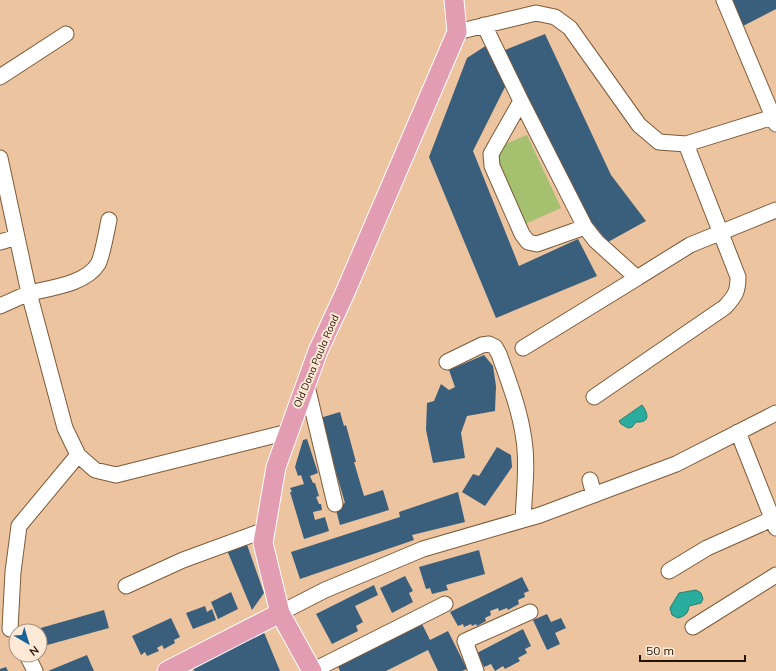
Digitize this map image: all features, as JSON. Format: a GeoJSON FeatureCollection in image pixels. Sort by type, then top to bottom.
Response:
{"type":"FeatureCollection","features":[{"type":"Feature","properties":{"kind":"main road","name":"Old Dona Paula Road"},"geometry":{"type":"LineString","coordinates":[[312,671],[280,612],[262,543],[276,467],[318,351],[348,288],[457,32],[454,0]]}},
{"type":"Feature","properties":{"kind":"main road"},"geometry":{"type":"LineString","coordinates":[[167,671],[280,612]]}},
{"type":"Feature","properties":{"kind":"street"},"geometry":{"type":"LineString","coordinates":[[457,32],[536,13],[555,17],[570,28],[639,125],[659,142],[686,144],[775,121],[724,0]]}},
{"type":"Feature","properties":{"kind":"street"},"geometry":{"type":"LineString","coordinates":[[484,25],[585,227],[596,241],[637,278]]}},
{"type":"Feature","properties":{"kind":"street"},"geometry":{"type":"LineString","coordinates":[[0,77],[66,34]]}},
{"type":"Feature","properties":{"kind":"street"},"geometry":{"type":"LineString","coordinates":[[521,101],[491,154],[492,166],[522,234],[528,242],[537,244],[585,227]]}},
{"type":"Feature","properties":{"kind":"street"},"geometry":{"type":"LineString","coordinates":[[594,397],[725,307],[733,298],[738,288],[738,277],[722,232],[686,144]]}},
{"type":"Feature","properties":{"kind":"street"},"geometry":{"type":"LineString","coordinates":[[0,158],[29,293],[65,428],[78,455],[95,470],[116,474],[288,432]]}},
{"type":"Feature","properties":{"kind":"street"},"geometry":{"type":"LineString","coordinates":[[523,348],[690,245],[776,210]]}},
{"type":"Feature","properties":{"kind":"street"},"geometry":{"type":"LineString","coordinates":[[0,306],[29,293],[72,282],[88,275],[99,264],[109,220]]}},
{"type":"Feature","properties":{"kind":"street"},"geometry":{"type":"LineString","coordinates":[[0,242],[17,237]]}},
{"type":"Feature","properties":{"kind":"street"},"geometry":{"type":"LineString","coordinates":[[447,362],[482,345],[489,344],[495,347],[499,354],[517,404],[524,440],[525,469],[523,520]]}},
{"type":"Feature","properties":{"kind":"street"},"geometry":{"type":"LineString","coordinates":[[306,382],[335,504]]}},
{"type":"Feature","properties":{"kind":"street"},"geometry":{"type":"LineString","coordinates":[[280,612],[324,590],[423,550],[540,515],[676,464],[776,413]]}},
{"type":"Feature","properties":{"kind":"street"},"geometry":{"type":"LineString","coordinates":[[668,571],[707,548],[774,524],[738,432]]}},
{"type":"Feature","properties":{"kind":"street"},"geometry":{"type":"LineString","coordinates":[[10,623],[19,526],[78,455]]}},
{"type":"Feature","properties":{"kind":"street"},"geometry":{"type":"LineString","coordinates":[[590,480],[594,495]]}},
{"type":"Feature","properties":{"kind":"street"},"geometry":{"type":"LineString","coordinates":[[126,586],[183,560],[265,530]]}},
{"type":"Feature","properties":{"kind":"street"},"geometry":{"type":"LineString","coordinates":[[693,627],[776,575]]}},
{"type":"Feature","properties":{"kind":"street"},"geometry":{"type":"LineString","coordinates":[[312,671],[445,604]]}},
{"type":"Feature","properties":{"kind":"street"},"geometry":{"type":"LineString","coordinates":[[476,671],[465,641],[530,612]]}},
{"type":"Feature","properties":{"kind":"green space"},"geometry":{"type":"Polygon","coordinates":[[[527,135],[561,208],[525,224],[495,160],[500,146],[527,135]]]}},
{"type":"Feature","properties":{"kind":"water"},"geometry":{"type":"Polygon","coordinates":[[[642,405],[647,414],[644,421],[636,422],[632,427],[628,428],[621,424],[619,421],[642,405]]]}},
{"type":"Feature","properties":{"kind":"water"},"geometry":{"type":"Polygon","coordinates":[[[696,590],[701,593],[703,599],[701,603],[689,606],[687,613],[683,616],[678,618],[672,615],[670,608],[679,593],[696,590]]]}},
{"type":"Feature","properties":{"kind":"building"},"geometry":{"type":"Polygon","coordinates":[[[730,0],[776,0],[776,9],[743,26],[730,0]]]}},
{"type":"Feature","properties":{"kind":"building"},"geometry":{"type":"Polygon","coordinates":[[[545,34],[611,175],[646,221],[608,242],[579,207],[500,52],[545,34]]]}},
{"type":"Feature","properties":{"kind":"building"},"geometry":{"type":"Polygon","coordinates":[[[487,45],[506,85],[473,151],[519,266],[578,239],[597,276],[496,318],[429,157],[467,58],[487,45]]]}},
{"type":"Feature","properties":{"kind":"building"},"geometry":{"type":"Polygon","coordinates":[[[484,355],[493,366],[496,386],[495,411],[467,416],[461,433],[465,458],[433,463],[426,430],[427,403],[434,401],[441,384],[449,390],[455,387],[449,370],[484,355]]]}},
{"type":"Feature","properties":{"kind":"building"},"geometry":{"type":"Polygon","coordinates":[[[340,412],[344,426],[346,425],[356,462],[354,462],[364,496],[383,490],[389,510],[340,525],[335,506],[345,503],[320,418],[340,412]]]}},
{"type":"Feature","properties":{"kind":"building"},"geometry":{"type":"Polygon","coordinates":[[[307,439],[318,473],[310,476],[313,483],[315,483],[319,496],[316,497],[319,504],[321,504],[322,510],[313,512],[315,520],[325,517],[329,531],[304,539],[290,488],[304,484],[301,475],[298,476],[295,467],[303,440],[307,439]]]}},
{"type":"Feature","properties":{"kind":"building"},"geometry":{"type":"Polygon","coordinates":[[[497,447],[511,455],[512,467],[485,506],[462,492],[473,474],[479,476],[497,447]]]}},
{"type":"Feature","properties":{"kind":"building"},"geometry":{"type":"Polygon","coordinates":[[[458,492],[465,522],[412,535],[414,540],[300,579],[291,552],[400,517],[399,512],[458,492]]]}},
{"type":"Feature","properties":{"kind":"building"},"geometry":{"type":"Polygon","coordinates":[[[245,539],[264,593],[252,610],[226,548],[245,539]]]}},
{"type":"Feature","properties":{"kind":"building"},"geometry":{"type":"Polygon","coordinates":[[[479,550],[485,574],[446,585],[448,590],[432,594],[430,588],[426,589],[419,567],[479,550]]]}},
{"type":"Feature","properties":{"kind":"building"},"geometry":{"type":"Polygon","coordinates":[[[405,576],[413,591],[409,593],[413,602],[392,613],[380,588],[405,576]]]}},
{"type":"Feature","properties":{"kind":"building"},"geometry":{"type":"Polygon","coordinates":[[[522,577],[529,591],[524,593],[525,597],[518,600],[519,604],[508,610],[507,608],[499,611],[498,608],[490,611],[491,615],[485,618],[486,621],[477,626],[476,624],[472,626],[471,624],[464,627],[463,624],[458,626],[450,612],[522,577]]]}},
{"type":"Feature","properties":{"kind":"building"},"geometry":{"type":"Polygon","coordinates":[[[374,585],[378,595],[355,606],[363,622],[356,626],[358,631],[332,644],[316,614],[374,585]]]}},
{"type":"Feature","properties":{"kind":"building"},"geometry":{"type":"Polygon","coordinates":[[[231,592],[238,609],[218,619],[211,602],[231,592]]]}},
{"type":"Feature","properties":{"kind":"building"},"geometry":{"type":"Polygon","coordinates":[[[205,606],[207,612],[212,609],[216,620],[193,629],[186,613],[205,606]]]}},
{"type":"Feature","properties":{"kind":"building"},"geometry":{"type":"Polygon","coordinates":[[[104,610],[109,628],[48,645],[48,626],[104,610]]]}},
{"type":"Feature","properties":{"kind":"building"},"geometry":{"type":"Polygon","coordinates":[[[547,614],[551,622],[561,618],[566,628],[555,633],[560,644],[547,650],[533,620],[547,614]]]}},
{"type":"Feature","properties":{"kind":"building"},"geometry":{"type":"Polygon","coordinates":[[[171,618],[180,637],[174,640],[175,643],[164,649],[162,645],[157,648],[159,651],[147,656],[145,652],[141,655],[132,636],[171,618]]]}},
{"type":"Feature","properties":{"kind":"building"},"geometry":{"type":"Polygon","coordinates":[[[422,624],[430,640],[448,631],[467,669],[462,671],[438,671],[428,650],[386,671],[340,671],[338,666],[422,624]]]}},
{"type":"Feature","properties":{"kind":"building"},"geometry":{"type":"Polygon","coordinates":[[[523,629],[531,646],[525,649],[527,653],[518,658],[520,661],[505,669],[503,666],[495,671],[491,664],[484,667],[477,653],[523,629]]]}},
{"type":"Feature","properties":{"kind":"building"},"geometry":{"type":"Polygon","coordinates":[[[263,630],[280,671],[194,671],[192,666],[263,630]]]}},
{"type":"Feature","properties":{"kind":"building"},"geometry":{"type":"Polygon","coordinates":[[[87,655],[94,671],[48,671],[87,655]]]}},
{"type":"Feature","properties":{"kind":"building"},"geometry":{"type":"Polygon","coordinates":[[[6,667],[8,671],[0,671],[0,669],[6,667]]]}}]}
